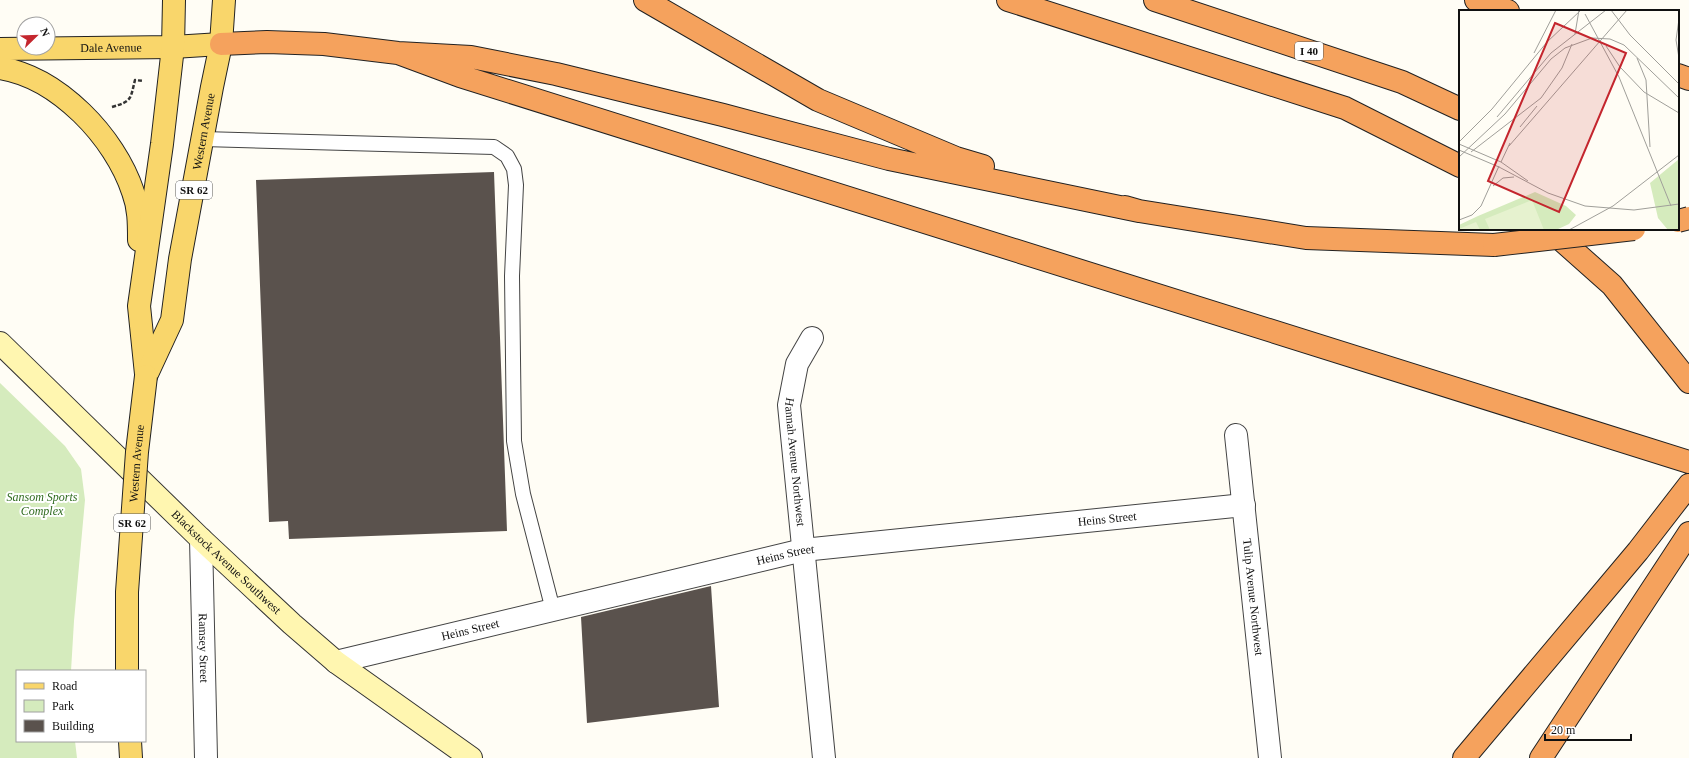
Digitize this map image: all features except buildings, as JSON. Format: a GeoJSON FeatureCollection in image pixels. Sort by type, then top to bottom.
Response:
{"type":"FeatureCollection","features":[{"type":"Feature","properties":{"kind":"highway"},"geometry":{"type":"LineString","coordinates":[[646,0],[826,103],[956,158],[1139,212]]}},
{"type":"Feature","properties":{"kind":"highway"},"geometry":{"type":"LineString","coordinates":[[1008,0],[1345,108],[1459,165]]}},
{"type":"Feature","properties":{"kind":"highway","name":"I 40"},"geometry":{"type":"LineString","coordinates":[[1155,0],[1402,82],[1459,109]]}},
{"type":"Feature","properties":{"kind":"highway"},"geometry":{"type":"LineString","coordinates":[[1476,0],[1505,10]]}},
{"type":"Feature","properties":{"kind":"highway"},"geometry":{"type":"LineString","coordinates":[[221,44],[267,42],[324,44],[398,53],[471,57],[556,74],[723,115],[889,159],[1139,212],[1306,238],[1494,245],[1625,230]]}},
{"type":"Feature","properties":{"kind":"highway"},"geometry":{"type":"LineString","coordinates":[[398,53],[460,76],[1689,462]]}},
{"type":"Feature","properties":{"kind":"highway"},"geometry":{"type":"LineString","coordinates":[[1679,75],[1689,79]]}},
{"type":"Feature","properties":{"kind":"highway"},"geometry":{"type":"LineString","coordinates":[[1679,220],[1689,218]]}},
{"type":"Feature","properties":{"kind":"highway"},"geometry":{"type":"LineString","coordinates":[[1679,221],[1689,226]]}},
{"type":"Feature","properties":{"kind":"highway"},"geometry":{"type":"LineString","coordinates":[[1549,230],[1612,285],[1689,382]]}},
{"type":"Feature","properties":{"kind":"highway"},"geometry":{"type":"LineString","coordinates":[[1464,758],[1638,551],[1689,485]]}},
{"type":"Feature","properties":{"kind":"highway"},"geometry":{"type":"LineString","coordinates":[[1541,758],[1689,533]]}},
{"type":"Feature","properties":{"kind":"main road","name":"Western Avenue"},"geometry":{"type":"LineString","coordinates":[[128,670],[127,592],[137,452],[146,376],[139,306],[161,151],[173,47],[174,0]]}},
{"type":"Feature","properties":{"kind":"main road","name":"Western Avenue"},"geometry":{"type":"LineString","coordinates":[[146,376],[172,320],[180,259],[221,44],[224,0]]}},
{"type":"Feature","properties":{"kind":"main road","name":"Dale Avenue"},"geometry":{"type":"LineString","coordinates":[[0,49],[173,47],[221,44]]}},
{"type":"Feature","properties":{"kind":"main road"},"geometry":{"type":"LineString","coordinates":[[0,68],[16,71],[42,83],[63,98],[92,123],[104,137],[124,168],[133,192],[139,217],[139,306]]}},
{"type":"Feature","properties":{"kind":"main road"},"geometry":{"type":"LineString","coordinates":[[130,742],[131,758]]}},
{"type":"Feature","properties":{"kind":"street","name":"Hannah Avenue Northwest"},"geometry":{"type":"LineString","coordinates":[[812,338],[797,364],[789,405],[824,758]]}},
{"type":"Feature","properties":{"kind":"street","name":"Blackstock Avenue Southwest"},"geometry":{"type":"LineString","coordinates":[[0,343],[201,539],[292,624],[336,662],[471,758]]}},
{"type":"Feature","properties":{"kind":"street","name":"Tulip Avenue Northwest"},"geometry":{"type":"LineString","coordinates":[[1236,435],[1270,758]]}},
{"type":"Feature","properties":{"kind":"street","name":"Heins Street"},"geometry":{"type":"LineString","coordinates":[[336,662],[803,550],[1244,505]]}},
{"type":"Feature","properties":{"kind":"street","name":"Ramsey Street"},"geometry":{"type":"LineString","coordinates":[[201,539],[206,758]]}},
{"type":"Feature","properties":{"kind":"lane"},"geometry":{"type":"LineString","coordinates":[[202,139],[494,147],[507,156],[514,169],[516,185],[512,276],[514,441],[523,494],[552,610]]}},
{"type":"Feature","properties":{"kind":"path"},"geometry":{"type":"LineString","coordinates":[[106,111],[127,103],[135,80],[143,81]]}},
{"type":"Feature","properties":{"kind":"green space","name":"Sansom Sports Complex"},"geometry":{"type":"Polygon","coordinates":[[[0,383],[65,446],[81,469],[85,500],[71,670],[16,670],[16,742],[75,742],[77,758],[0,758],[0,383]]]}}]}
